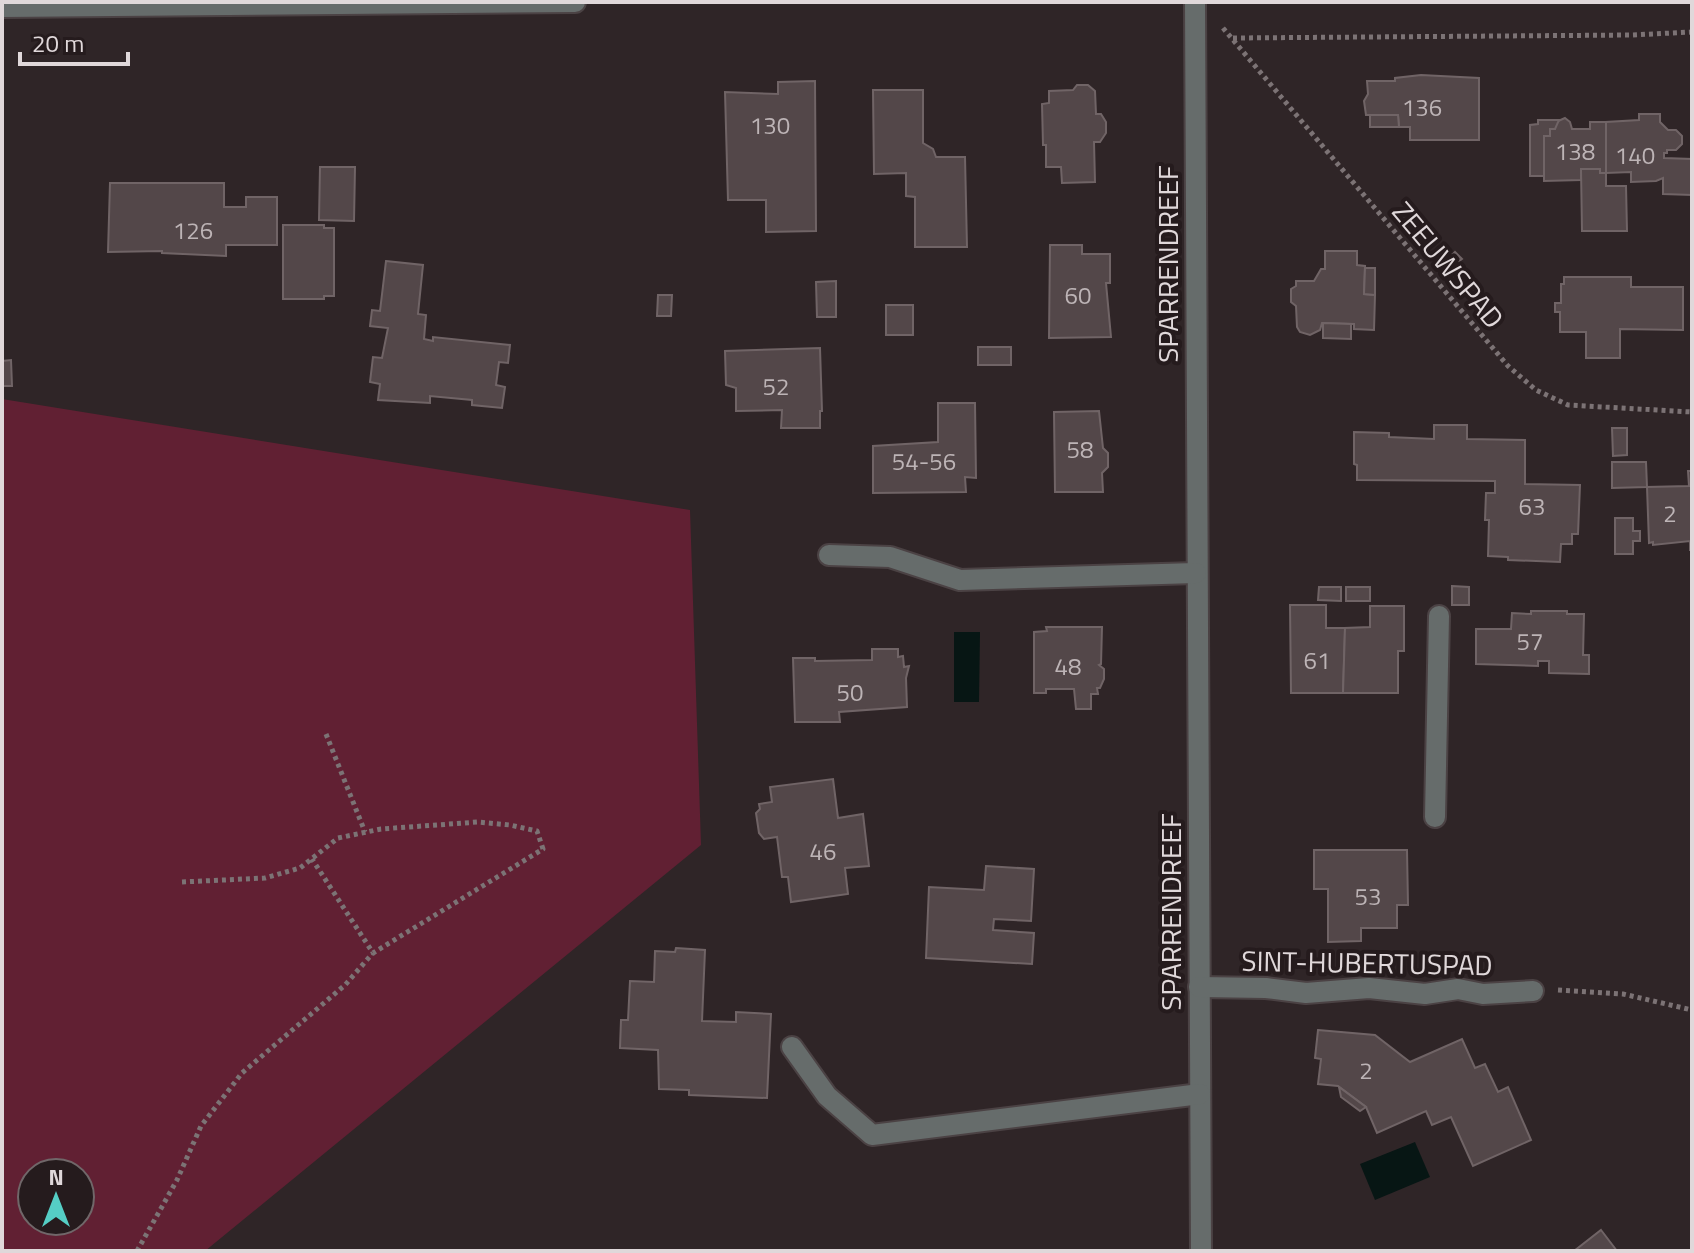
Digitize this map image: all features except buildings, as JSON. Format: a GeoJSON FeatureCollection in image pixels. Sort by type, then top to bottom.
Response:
{"type":"FeatureCollection","features":[{"type":"Feature","properties":{"kind":"street"},"geometry":{"type":"LineString","coordinates":[[2,7],[575,2]]}},
{"type":"Feature","properties":{"kind":"street","name":"SPARRENDREEF"},"geometry":{"type":"LineString","coordinates":[[1195,2],[1201,1251]]}},
{"type":"Feature","properties":{"kind":"street"},"geometry":{"type":"LineString","coordinates":[[829,555],[890,557],[960,580],[1196,573]]}},
{"type":"Feature","properties":{"kind":"street"},"geometry":{"type":"LineString","coordinates":[[1435,817],[1439,616]]}},
{"type":"Feature","properties":{"kind":"street","name":"SINT-HUBERTUSPAD"},"geometry":{"type":"LineString","coordinates":[[1199,987],[1266,988],[1306,993],[1369,988],[1425,994],[1458,989],[1483,994],[1533,991]]}},
{"type":"Feature","properties":{"kind":"street"},"geometry":{"type":"LineString","coordinates":[[792,1047],[827,1096],[872,1135],[1200,1094]]}},
{"type":"Feature","properties":{"kind":"path","name":"ZEEUWSPAD"},"geometry":{"type":"LineString","coordinates":[[1692,32],[1232,38],[1508,366],[1536,390],[1568,405],[1692,412]]}},
{"type":"Feature","properties":{"kind":"path"},"geometry":{"type":"LineString","coordinates":[[326,734],[365,832]]}},
{"type":"Feature","properties":{"kind":"path"},"geometry":{"type":"LineString","coordinates":[[137,1251],[177,1180],[201,1126],[242,1073],[345,985],[373,953],[543,849],[537,831],[510,825],[478,822],[381,829],[338,838],[300,868],[265,878],[182,882]]}},
{"type":"Feature","properties":{"kind":"path"},"geometry":{"type":"LineString","coordinates":[[312,859],[373,953]]}},
{"type":"Feature","properties":{"kind":"path"},"geometry":{"type":"LineString","coordinates":[[1533,991],[1576,990],[1623,994],[1692,1010]]}},
{"type":"Feature","properties":{"kind":"shaded area"},"geometry":{"type":"Polygon","coordinates":[[[2,399],[690,510],[701,845],[205,1251],[2,1251],[2,399]]]}},
{"type":"Feature","properties":{"kind":"shaded area"},"geometry":{"type":"Polygon","coordinates":[[[954,632],[980,632],[979,702],[954,702],[954,632]]]}},
{"type":"Feature","properties":{"kind":"shaded area"},"geometry":{"type":"Polygon","coordinates":[[[1415,1142],[1430,1177],[1375,1200],[1360,1164],[1415,1142]]]}}]}
